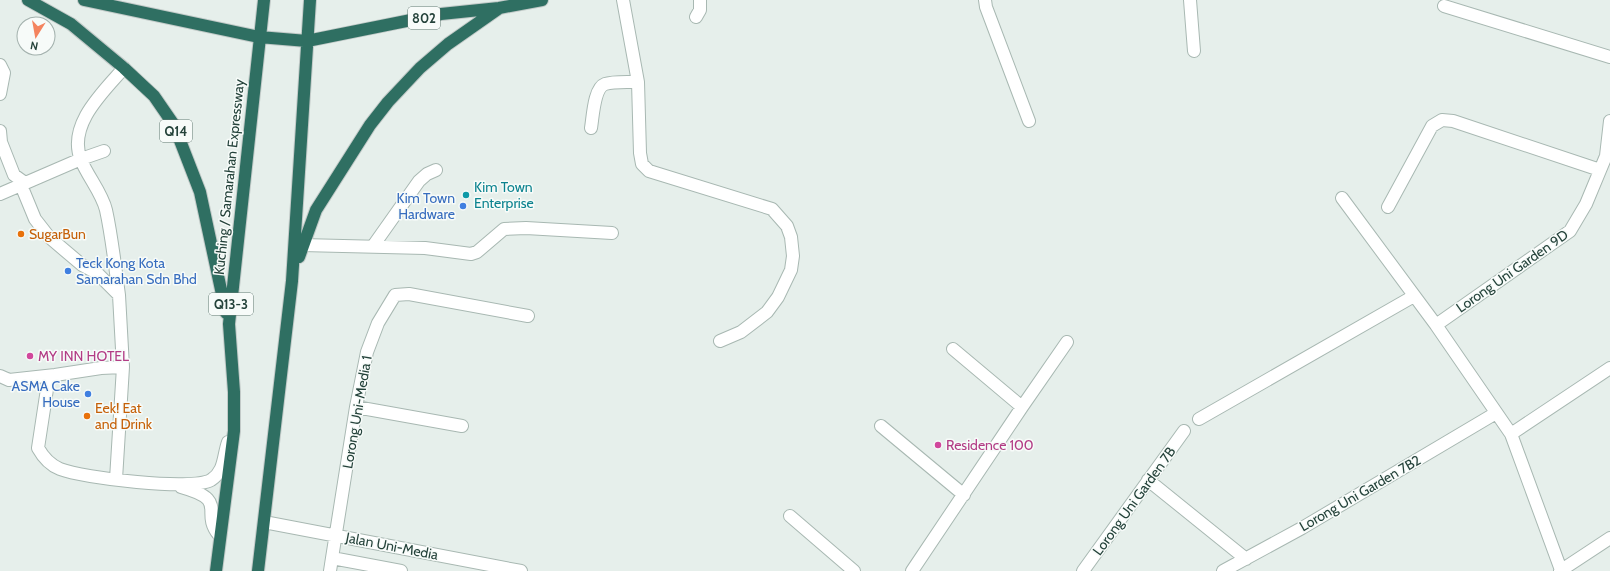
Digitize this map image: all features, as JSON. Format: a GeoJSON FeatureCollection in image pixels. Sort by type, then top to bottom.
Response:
{"type":"FeatureCollection","features":[{"type":"Feature","properties":{"kind":"highway","name":"Q14"},"geometry":{"type":"LineString","coordinates":[[28,0],[71,24],[124,68],[154,96],[174,125],[200,192],[229,324]]}},
{"type":"Feature","properties":{"kind":"highway"},"geometry":{"type":"LineString","coordinates":[[84,0],[259,37],[307,41]]}},
{"type":"Feature","properties":{"kind":"highway","name":"Kuching / Samarahan Expressway"},"geometry":{"type":"LineString","coordinates":[[216,571],[219,535],[234,431],[234,392],[229,324],[264,0]]}},
{"type":"Feature","properties":{"kind":"highway"},"geometry":{"type":"LineString","coordinates":[[258,571],[292,281],[310,0]]}},
{"type":"Feature","properties":{"kind":"highway","name":"802"},"geometry":{"type":"LineString","coordinates":[[307,41],[441,14],[499,8],[542,0]]}},
{"type":"Feature","properties":{"kind":"highway"},"geometry":{"type":"LineString","coordinates":[[292,281],[302,245],[316,210],[370,125],[388,102],[420,68],[448,44],[499,8]]}},
{"type":"Feature","properties":{"kind":"street"},"geometry":{"type":"LineString","coordinates":[[623,0],[638,82],[640,153],[642,164],[649,171],[668,178],[772,209],[787,226],[791,237],[793,256],[791,270],[778,298],[768,312],[740,332],[720,341]]}},
{"type":"Feature","properties":{"kind":"street"},"geometry":{"type":"LineString","coordinates":[[696,17],[700,10],[700,0]]}},
{"type":"Feature","properties":{"kind":"street"},"geometry":{"type":"LineString","coordinates":[[985,0],[986,7],[1029,120]]}},
{"type":"Feature","properties":{"kind":"street"},"geometry":{"type":"LineString","coordinates":[[1190,0],[1194,50]]}},
{"type":"Feature","properties":{"kind":"street"},"geometry":{"type":"LineString","coordinates":[[1444,6],[1610,57]]}},
{"type":"Feature","properties":{"kind":"street"},"geometry":{"type":"LineString","coordinates":[[0,66],[4,73],[0,94]]}},
{"type":"Feature","properties":{"kind":"street"},"geometry":{"type":"LineString","coordinates":[[116,479],[124,367],[119,295],[105,208],[80,159],[78,143],[83,119],[124,68]]}},
{"type":"Feature","properties":{"kind":"street"},"geometry":{"type":"LineString","coordinates":[[591,128],[596,95],[600,88],[606,83],[638,82]]}},
{"type":"Feature","properties":{"kind":"street"},"geometry":{"type":"LineString","coordinates":[[1388,207],[1432,126],[1442,120],[1453,121],[1600,170]]}},
{"type":"Feature","properties":{"kind":"street","name":"Lorong Uni Garden 9D"},"geometry":{"type":"LineString","coordinates":[[1436,325],[1570,231],[1586,204],[1606,156],[1610,121]]}},
{"type":"Feature","properties":{"kind":"street"},"geometry":{"type":"LineString","coordinates":[[0,131],[1,142],[14,175],[23,184],[35,219],[49,237],[82,265],[97,273],[119,295]]}},
{"type":"Feature","properties":{"kind":"street"},"geometry":{"type":"LineString","coordinates":[[0,194],[80,159],[104,151]]}},
{"type":"Feature","properties":{"kind":"street"},"geometry":{"type":"LineString","coordinates":[[373,246],[419,181],[436,170]]}},
{"type":"Feature","properties":{"kind":"street"},"geometry":{"type":"LineString","coordinates":[[1342,198],[1436,325],[1511,434],[1561,571],[1610,538]]}},
{"type":"Feature","properties":{"kind":"street"},"geometry":{"type":"LineString","coordinates":[[302,245],[424,248],[471,254],[477,252],[504,229],[526,228],[612,233]]}},
{"type":"Feature","properties":{"kind":"street","name":"Lorong Uni-Media 1"},"geometry":{"type":"LineString","coordinates":[[330,571],[356,407],[367,352],[378,323],[395,295],[409,294],[528,316]]}},
{"type":"Feature","properties":{"kind":"street"},"geometry":{"type":"LineString","coordinates":[[1199,419],[1414,296]]}},
{"type":"Feature","properties":{"kind":"street"},"geometry":{"type":"LineString","coordinates":[[912,571],[1022,407],[1068,342]]}},
{"type":"Feature","properties":{"kind":"street"},"geometry":{"type":"LineString","coordinates":[[953,349],[1022,407]]}},
{"type":"Feature","properties":{"kind":"street"},"geometry":{"type":"LineString","coordinates":[[0,376],[9,380],[49,376],[101,368],[124,367]]}},
{"type":"Feature","properties":{"kind":"street"},"geometry":{"type":"LineString","coordinates":[[1511,434],[1610,368]]}},
{"type":"Feature","properties":{"kind":"street"},"geometry":{"type":"LineString","coordinates":[[49,376],[38,448],[44,458],[58,468],[72,473],[169,484],[205,483],[219,474],[227,446],[234,431]]}},
{"type":"Feature","properties":{"kind":"street"},"geometry":{"type":"LineString","coordinates":[[356,407],[462,426]]}},
{"type":"Feature","properties":{"kind":"street","name":"Lorong Uni Garden 7B2"},"geometry":{"type":"LineString","coordinates":[[1224,571],[1496,413]]}},
{"type":"Feature","properties":{"kind":"street"},"geometry":{"type":"LineString","coordinates":[[881,426],[964,495]]}},
{"type":"Feature","properties":{"kind":"street","name":"Lorong Uni Garden 7B"},"geometry":{"type":"LineString","coordinates":[[1083,571],[1184,432]]}},
{"type":"Feature","properties":{"kind":"street"},"geometry":{"type":"LineString","coordinates":[[1148,480],[1246,559]]}},
{"type":"Feature","properties":{"kind":"street"},"geometry":{"type":"LineString","coordinates":[[169,484],[200,493],[207,498],[211,503],[214,529],[219,535]]}},
{"type":"Feature","properties":{"kind":"street"},"geometry":{"type":"LineString","coordinates":[[790,516],[854,571]]}},
{"type":"Feature","properties":{"kind":"street","name":"Jalan Uni-Media"},"geometry":{"type":"LineString","coordinates":[[264,522],[521,571]]}},
{"type":"Feature","properties":{"kind":"street"},"geometry":{"type":"LineString","coordinates":[[332,558],[401,571]]}},
{"type":"Feature","properties":{"kind":"place","name":"Kim Town Enterprise"},"geometry":{"type":"Point","coordinates":[466,195]}},
{"type":"Feature","properties":{"kind":"place","name":"Kim Town Hardware"},"geometry":{"type":"Point","coordinates":[463,206]}},
{"type":"Feature","properties":{"kind":"place","name":"SugarBun"},"geometry":{"type":"Point","coordinates":[21,234]}},
{"type":"Feature","properties":{"kind":"place","name":"Teck Kong Kota Samarahan Sdn Bhd"},"geometry":{"type":"Point","coordinates":[68,271]}},
{"type":"Feature","properties":{"kind":"place","name":"MY INN HOTEL"},"geometry":{"type":"Point","coordinates":[30,356]}},
{"type":"Feature","properties":{"kind":"place","name":"ASMA Cake House"},"geometry":{"type":"Point","coordinates":[88,394]}},
{"type":"Feature","properties":{"kind":"place","name":"Eek! Eat and Drink"},"geometry":{"type":"Point","coordinates":[87,416]}},
{"type":"Feature","properties":{"kind":"place","name":"Residence 100"},"geometry":{"type":"Point","coordinates":[938,445]}}]}
